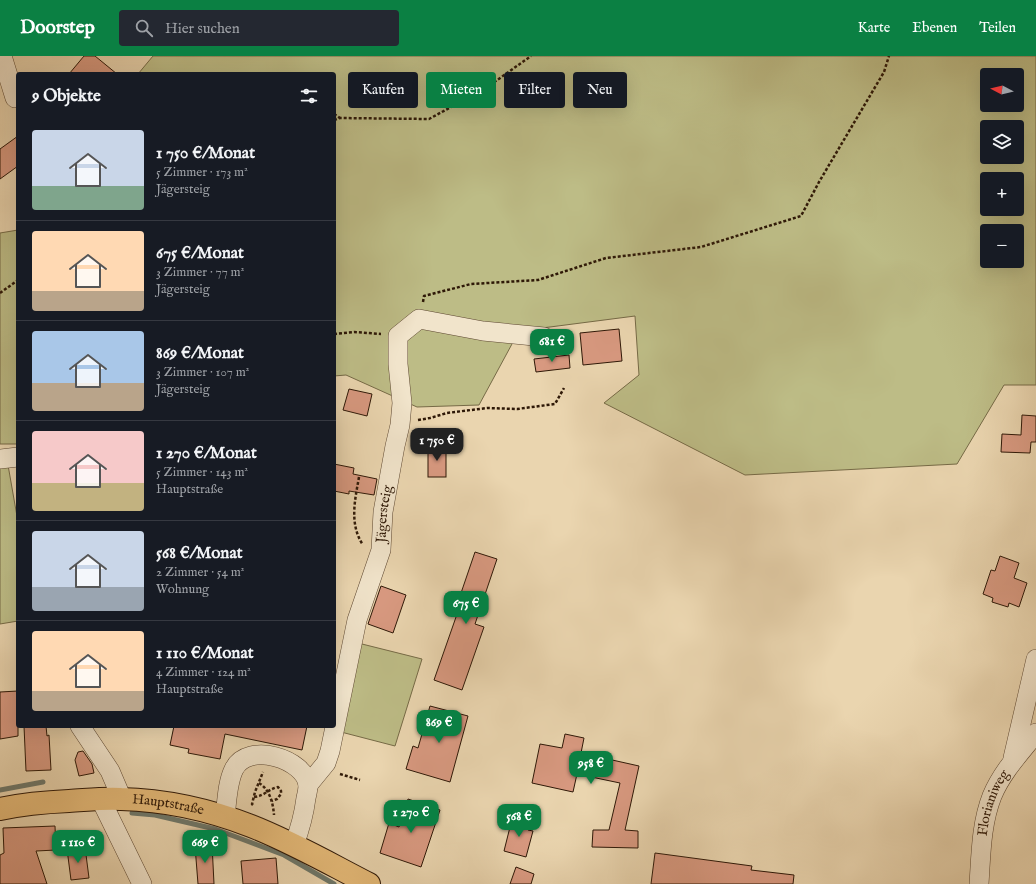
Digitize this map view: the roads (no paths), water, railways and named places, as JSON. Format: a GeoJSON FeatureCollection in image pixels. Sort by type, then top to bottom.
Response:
{"type":"FeatureCollection","features":[{"type":"Feature","properties":{"kind":"main road","name":"Hauptstraße"},"geometry":{"type":"LineString","coordinates":[[0,809],[38,803],[111,798],[143,800],[192,808],[250,826],[297,838],[368,884]]}},
{"type":"Feature","properties":{"kind":"street"},"geometry":{"type":"LineString","coordinates":[[2,56],[14,98]]}},
{"type":"Feature","properties":{"kind":"street","name":"Jägersteig"},"geometry":{"type":"LineString","coordinates":[[336,723],[357,620],[381,550],[383,512],[400,426],[402,403],[398,364],[398,336],[419,318],[483,331],[544,337]]}},
{"type":"Feature","properties":{"kind":"street"},"geometry":{"type":"LineString","coordinates":[[0,458],[16,457]]}},
{"type":"Feature","properties":{"kind":"street"},"geometry":{"type":"LineString","coordinates":[[1012,763],[1036,660]]}},
{"type":"Feature","properties":{"kind":"street"},"geometry":{"type":"LineString","coordinates":[[81,728],[110,771],[111,798],[142,884]]}},
{"type":"Feature","properties":{"kind":"street","name":"Jägersteig"},"geometry":{"type":"LineString","coordinates":[[308,785],[326,763],[335,728]]}},
{"type":"Feature","properties":{"kind":"street","name":"Florianiweg"},"geometry":{"type":"LineString","coordinates":[[979,884],[983,830],[992,796],[1012,763],[1036,733]]}},
{"type":"Feature","properties":{"kind":"street"},"geometry":{"type":"LineString","coordinates":[[225,817],[230,780],[234,768],[240,760],[249,756],[263,754],[282,759],[299,769],[308,785],[304,812],[297,838]]}},
{"type":"Feature","properties":{"kind":"waterway"},"geometry":{"type":"LineString","coordinates":[[0,790],[43,782]]}},
{"type":"Feature","properties":{"kind":"waterway"},"geometry":{"type":"LineString","coordinates":[[132,813],[155,815],[215,829],[284,855],[334,884]]}}]}
